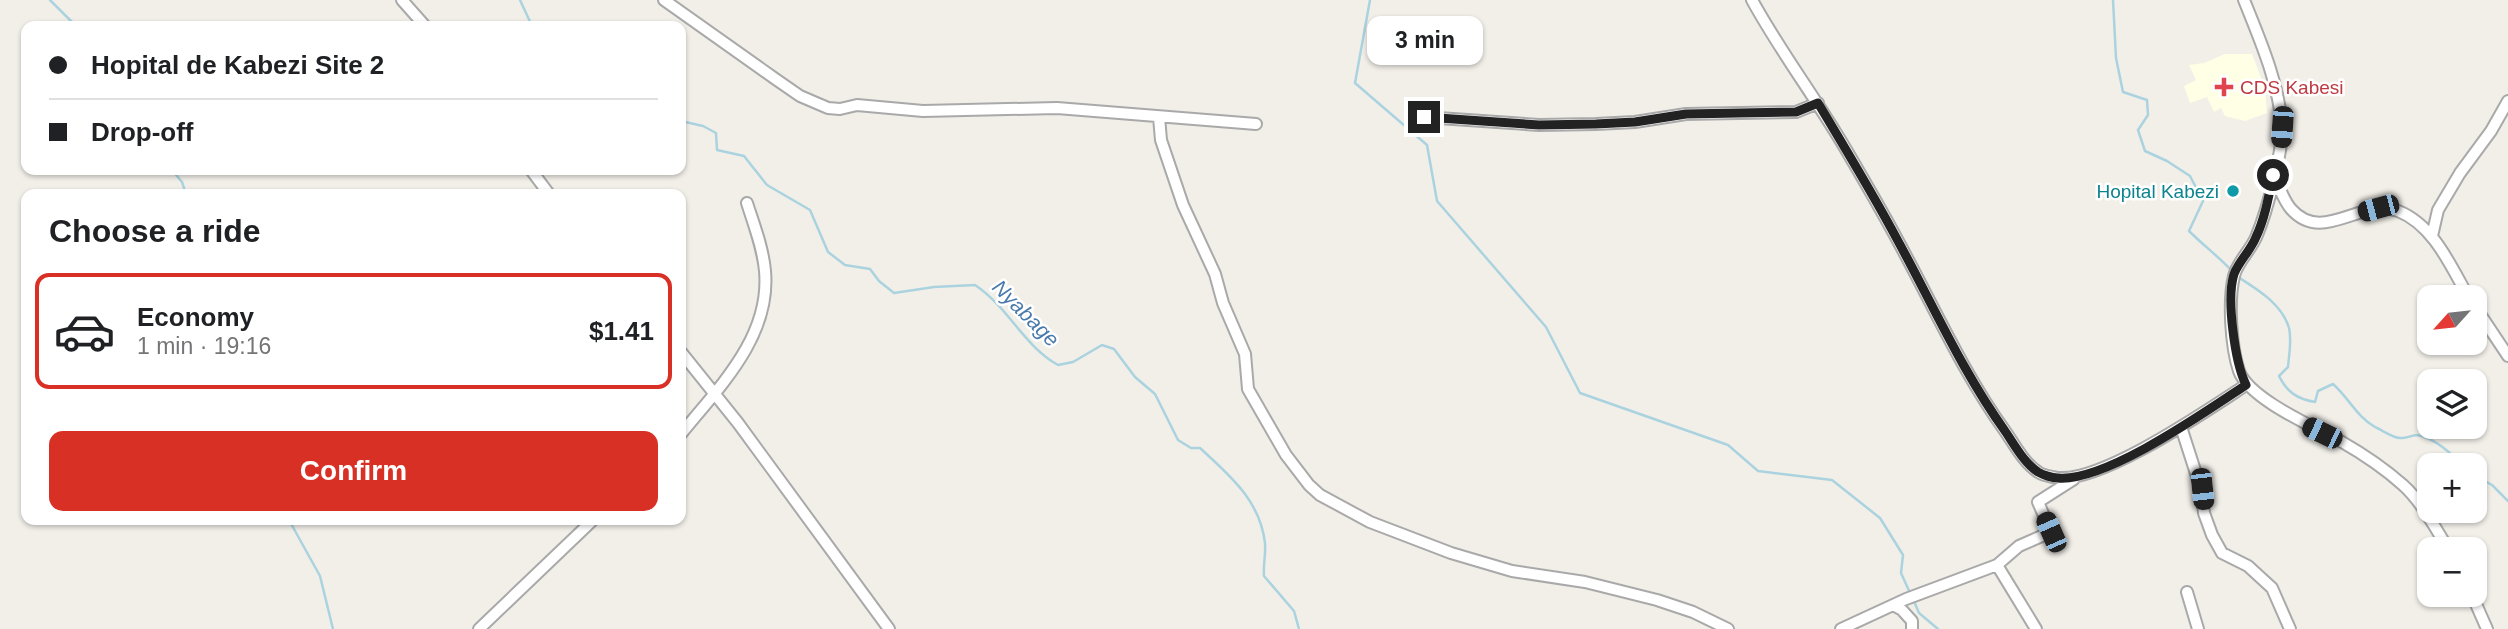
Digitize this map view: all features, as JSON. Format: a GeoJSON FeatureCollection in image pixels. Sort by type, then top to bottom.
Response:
{"type":"FeatureCollection","features":[{"type":"Feature","properties":{"kind":"street"},"geometry":{"type":"LineString","coordinates":[[402,0],[421,21]]}},
{"type":"Feature","properties":{"kind":"street"},"geometry":{"type":"LineString","coordinates":[[664,0],[800,96],[828,108],[857,106],[923,111],[1057,108],[1256,124]]}},
{"type":"Feature","properties":{"kind":"street"},"geometry":{"type":"LineString","coordinates":[[1752,0],[1779,48],[1818,103],[1899,242],[1958,358],[1987,405],[2025,460],[2038,473],[2055,478],[2076,478]]}},
{"type":"Feature","properties":{"kind":"street"},"geometry":{"type":"LineString","coordinates":[[2244,0],[2275,85],[2282,127],[2280,151],[2257,237],[2234,274],[2232,312],[2239,371],[2246,385],[2301,422],[2344,443],[2404,486],[2422,507],[2441,537]]}},
{"type":"Feature","properties":{"kind":"street"},"geometry":{"type":"LineString","coordinates":[[2432,236],[2438,210],[2508,101]]}},
{"type":"Feature","properties":{"kind":"street"},"geometry":{"type":"LineString","coordinates":[[1424,117],[1539,125],[1596,124],[1635,122],[1686,114],[1796,112],[1818,103]]}},
{"type":"Feature","properties":{"kind":"street"},"geometry":{"type":"LineString","coordinates":[[1159,117],[1161,140],[1182,205],[1215,274],[1223,303],[1245,354],[1248,389],[1286,455],[1314,490],[1370,522],[1451,553],[1512,571],[1585,582],[1657,600],[1693,612],[1728,629]]}},
{"type":"Feature","properties":{"kind":"street"},"geometry":{"type":"LineString","coordinates":[[2273,175],[2290,208],[2309,223],[2324,223],[2378,208],[2397,211],[2413,220],[2432,236],[2461,285]]}},
{"type":"Feature","properties":{"kind":"street"},"geometry":{"type":"LineString","coordinates":[[686,428],[750,344],[763,310],[765,269],[747,203]]}},
{"type":"Feature","properties":{"kind":"street"},"geometry":{"type":"LineString","coordinates":[[2487,325],[2508,356]]}},
{"type":"Feature","properties":{"kind":"street"},"geometry":{"type":"LineString","coordinates":[[686,358],[889,629]]}},
{"type":"Feature","properties":{"kind":"street"},"geometry":{"type":"LineString","coordinates":[[1841,629],[1893,605],[1997,565],[2019,546],[2051,532],[2038,502],[2076,478],[2132,455],[2246,385]]}},
{"type":"Feature","properties":{"kind":"street"},"geometry":{"type":"LineString","coordinates":[[2181,427],[2202,489],[2204,513],[2212,535],[2222,553],[2248,566],[2272,588],[2290,629]]}},
{"type":"Feature","properties":{"kind":"street"},"geometry":{"type":"LineString","coordinates":[[479,629],[588,525]]}},
{"type":"Feature","properties":{"kind":"street"},"geometry":{"type":"LineString","coordinates":[[1997,565],[2036,629]]}},
{"type":"Feature","properties":{"kind":"street"},"geometry":{"type":"LineString","coordinates":[[2187,593],[2198,629]]}},
{"type":"Feature","properties":{"kind":"street"},"geometry":{"type":"LineString","coordinates":[[1893,605],[1912,621],[1912,629]]}},
{"type":"Feature","properties":{"kind":"street"},"geometry":{"type":"LineString","coordinates":[[2477,607],[2487,629]]}},
{"type":"Feature","properties":{"kind":"shaded area","name":"CDS Kabesi"},"geometry":{"type":"Polygon","coordinates":[[[2225,54],[2252,54],[2265,88],[2267,113],[2245,121],[2225,116],[2221,108],[2214,112],[2207,97],[2190,103],[2184,86],[2196,80],[2189,65],[2204,63],[2225,54]]]}},
{"type":"Feature","properties":{"kind":"waterway"},"geometry":{"type":"LineString","coordinates":[[50,0],[71,21]]}},
{"type":"Feature","properties":{"kind":"waterway","name":"Nyabage"},"geometry":{"type":"LineString","coordinates":[[520,0],[530,21]]}},
{"type":"Feature","properties":{"kind":"waterway"},"geometry":{"type":"LineString","coordinates":[[1370,0],[1355,83],[1427,145],[1437,201],[1546,327],[1580,393],[1728,445],[1758,471],[1832,480],[1880,518],[1903,555],[1901,573],[1910,593]]}},
{"type":"Feature","properties":{"kind":"waterway"},"geometry":{"type":"LineString","coordinates":[[2113,0],[2116,58],[2123,92],[2147,100],[2148,115],[2138,130],[2145,151],[2190,176],[2203,201],[2189,231],[2231,270]]}},
{"type":"Feature","properties":{"kind":"waterway","name":"Nyabage"},"geometry":{"type":"LineString","coordinates":[[686,122],[703,126],[716,133],[717,150],[744,156],[767,185],[810,210],[828,252],[845,265],[870,269],[879,281],[894,293],[975,285],[997,304],[1035,348],[1058,365],[1073,362],[1102,345],[1114,349],[1135,377],[1155,394],[1178,440],[1191,448],[1200,448],[1250,501],[1257,514],[1265,543],[1264,576],[1294,611],[1299,629]]}},
{"type":"Feature","properties":{"kind":"waterway"},"geometry":{"type":"LineString","coordinates":[[176,175],[184,189]]}},
{"type":"Feature","properties":{"kind":"waterway"},"geometry":{"type":"LineString","coordinates":[[2238,277],[2268,298],[2286,319],[2290,337],[2288,367],[2279,376],[2289,390],[2298,397],[2315,402],[2318,391],[2333,384],[2363,418],[2375,427],[2397,438],[2417,435],[2430,439],[2450,453]]}},
{"type":"Feature","properties":{"kind":"waterway"},"geometry":{"type":"LineString","coordinates":[[2487,482],[2508,501]]}},
{"type":"Feature","properties":{"kind":"waterway"},"geometry":{"type":"LineString","coordinates":[[292,525],[320,576],[333,629]]}},
{"type":"Feature","properties":{"kind":"waterway"},"geometry":{"type":"LineString","coordinates":[[1913,599],[1919,613],[1938,629]]}},
{"type":"Feature","properties":{"kind":"place","name":"CDS Kabesi"},"geometry":{"type":"Point","coordinates":[2224,87]}},
{"type":"Feature","properties":{"kind":"place","name":"Hopital Kabezi"},"geometry":{"type":"Point","coordinates":[2233,191]}},
{"type":"Feature","properties":{"kind":"route"},"geometry":{"type":"LineString","coordinates":[[1424,117],[1539,125],[1596,124],[1724,111],[1796,112],[1818,103],[1899,242],[1964,369],[2025,460],[2038,473],[2055,478],[2076,478],[2132,455],[2246,385],[2239,371],[2234,343],[2234,274],[2257,237],[2273,175]]}}]}
